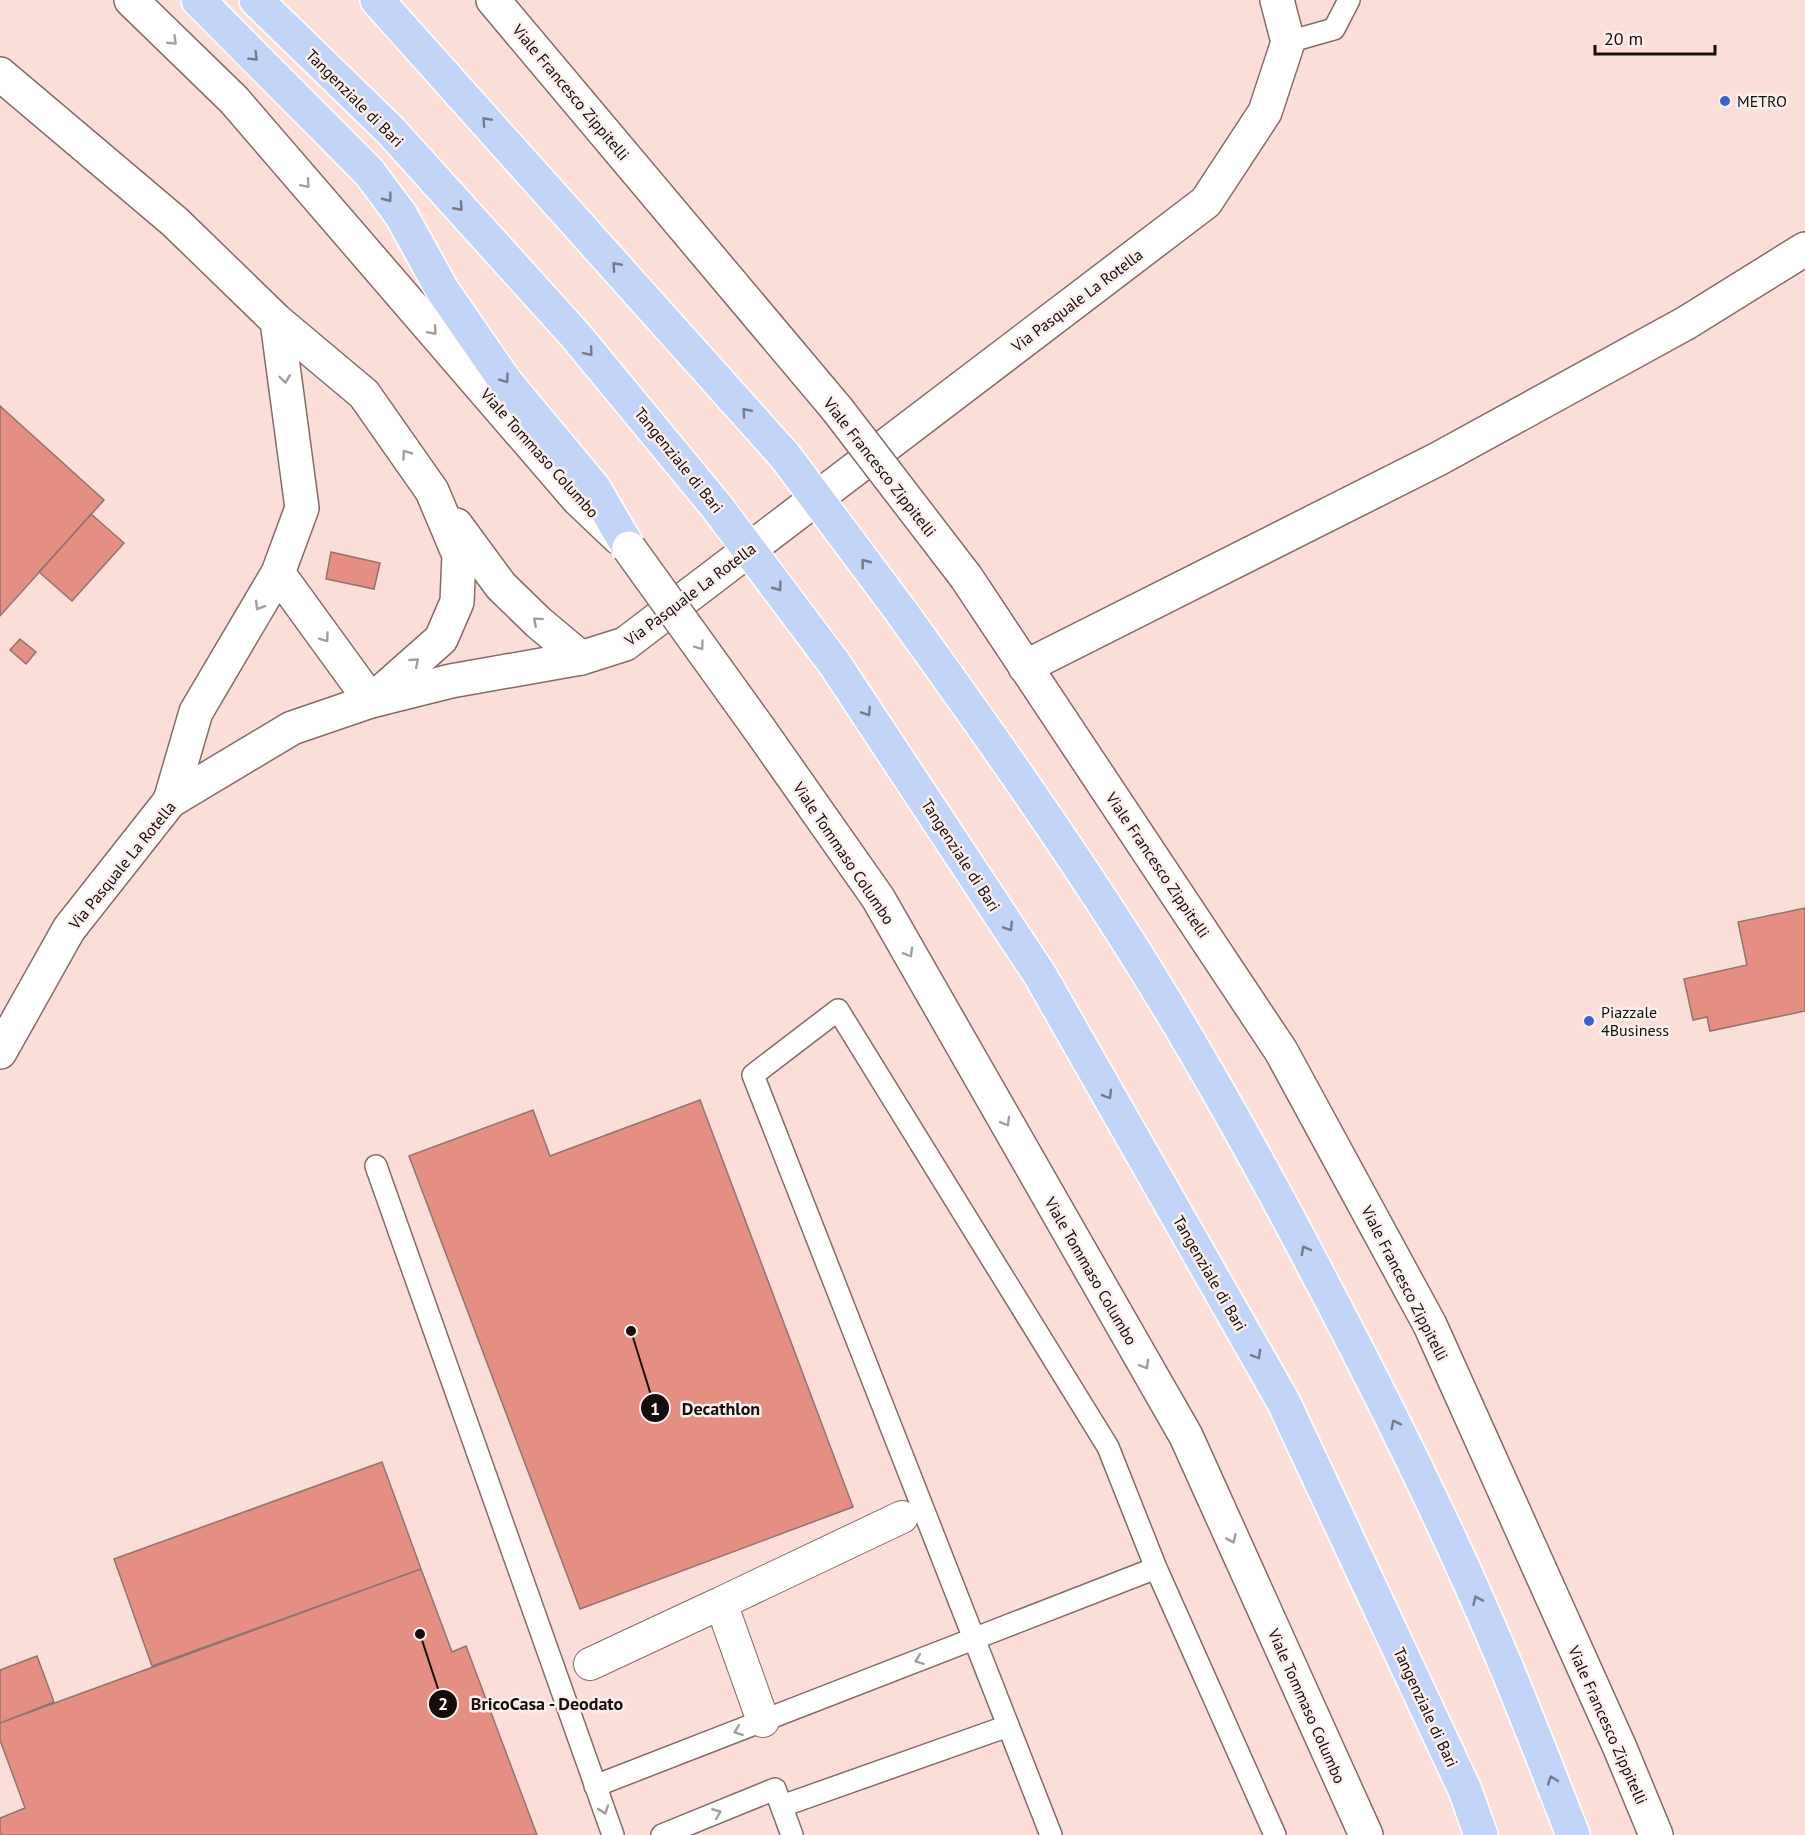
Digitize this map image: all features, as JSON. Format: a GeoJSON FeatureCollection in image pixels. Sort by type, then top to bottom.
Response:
{"type":"FeatureCollection","features":[{"type":"Feature","properties":{"kind":"highway"},"geometry":{"type":"LineString","coordinates":[[198,0],[369,172],[401,215],[443,291],[506,382],[594,488],[629,548]]}},
{"type":"Feature","properties":{"kind":"highway","name":"Tangenziale di Bari"},"geometry":{"type":"LineString","coordinates":[[256,0],[390,130],[576,336],[717,507],[834,663],[1040,975],[1283,1401],[1465,1790],[1481,1835]]}},
{"type":"Feature","properties":{"kind":"highway"},"geometry":{"type":"LineString","coordinates":[[377,0],[785,456],[900,610],[1024,784],[1125,936],[1210,1078],[1283,1207],[1363,1360],[1437,1509],[1498,1646],[1573,1835]]}},
{"type":"Feature","properties":{"kind":"street","name":"Viale Tommaso Columbo"},"geometry":{"type":"LineString","coordinates":[[131,0],[234,99],[578,499],[629,548],[878,898],[1186,1436],[1366,1835]]}},
{"type":"Feature","properties":{"kind":"street","name":"Viale Francesco Zippitelli"},"geometry":{"type":"LineString","coordinates":[[494,0],[837,409],[966,577],[1281,1051],[1430,1325],[1620,1748],[1656,1835]]}},
{"type":"Feature","properties":{"kind":"street"},"geometry":{"type":"LineString","coordinates":[[1277,0],[1288,42]]}},
{"type":"Feature","properties":{"kind":"street","name":"Via Pasquale La Rotella"},"geometry":{"type":"LineString","coordinates":[[0,1052],[69,929],[170,801],[292,728],[370,701],[451,681],[582,658],[625,644],[1206,202],[1265,112],[1288,42]]}},
{"type":"Feature","properties":{"kind":"street"},"geometry":{"type":"LineString","coordinates":[[0,74],[175,222],[277,321],[364,394],[501,586],[538,622],[582,658]]}},
{"type":"Feature","properties":{"kind":"street"},"geometry":{"type":"LineString","coordinates":[[1025,667],[1438,459],[1686,323],[1805,249]]}},
{"type":"Feature","properties":{"kind":"street"},"geometry":{"type":"LineString","coordinates":[[170,801],[196,712],[278,573],[302,508],[277,321]]}},
{"type":"Feature","properties":{"kind":"street"},"geometry":{"type":"LineString","coordinates":[[278,573],[370,701],[441,639],[457,602],[459,555],[432,491]]}},
{"type":"Feature","properties":{"kind":"street"},"geometry":{"type":"LineString","coordinates":[[590,1664],[902,1517]]}},
{"type":"Feature","properties":{"kind":"street"},"geometry":{"type":"LineString","coordinates":[[721,1603],[763,1721]]}},
{"type":"Feature","properties":{"kind":"lane"},"geometry":{"type":"LineString","coordinates":[[1288,42],[1334,29],[1349,0]]}},
{"type":"Feature","properties":{"kind":"lane"},"geometry":{"type":"LineString","coordinates":[[1050,1835],[753,1075],[838,1010],[1108,1447],[1156,1568],[1275,1835]]}},
{"type":"Feature","properties":{"kind":"lane"},"geometry":{"type":"LineString","coordinates":[[376,1166],[613,1835]]}},
{"type":"Feature","properties":{"kind":"lane"},"geometry":{"type":"LineString","coordinates":[[595,1786],[1156,1568]]}},
{"type":"Feature","properties":{"kind":"lane"},"geometry":{"type":"LineString","coordinates":[[782,1806],[1008,1726]]}},
{"type":"Feature","properties":{"kind":"lane"},"geometry":{"type":"LineString","coordinates":[[662,1835],[775,1789],[792,1835]]}},
{"type":"Feature","properties":{"kind":"building"},"geometry":{"type":"Polygon","coordinates":[[[0,406],[104,500],[0,616],[0,406]]]}},
{"type":"Feature","properties":{"kind":"building"},"geometry":{"type":"Polygon","coordinates":[[[91,514],[124,543],[72,601],[39,572],[91,514]]]}},
{"type":"Feature","properties":{"kind":"building"},"geometry":{"type":"Polygon","coordinates":[[[331,552],[380,563],[374,589],[326,579],[331,552]]]}},
{"type":"Feature","properties":{"kind":"building"},"geometry":{"type":"Polygon","coordinates":[[[20,639],[36,652],[26,664],[10,650],[20,639]]]}},
{"type":"Feature","properties":{"kind":"building"},"geometry":{"type":"Polygon","coordinates":[[[1805,908],[1805,1011],[1710,1031],[1707,1017],[1693,1020],[1684,979],[1747,965],[1738,922],[1805,908]]]}},
{"type":"Feature","properties":{"kind":"building"},"geometry":{"type":"Polygon","coordinates":[[[700,1100],[853,1507],[580,1609],[409,1156],[533,1110],[550,1156],[700,1100]]]}},
{"type":"Feature","properties":{"kind":"building"},"geometry":{"type":"Polygon","coordinates":[[[382,1462],[421,1569],[152,1666],[114,1559],[382,1462]]]}},
{"type":"Feature","properties":{"kind":"building"},"geometry":{"type":"Polygon","coordinates":[[[421,1569],[452,1652],[466,1646],[537,1835],[0,1835],[0,1818],[25,1808],[0,1740],[0,1723],[421,1569]]]}},
{"type":"Feature","properties":{"kind":"building"},"geometry":{"type":"Polygon","coordinates":[[[37,1656],[54,1702],[0,1723],[0,1670],[37,1656]]]}},
{"type":"Feature","properties":{"kind":"place","name":"METRO"},"geometry":{"type":"Point","coordinates":[1725,101]}},
{"type":"Feature","properties":{"kind":"place","name":"Piazzale 4Business"},"geometry":{"type":"Point","coordinates":[1589,1021]}},
{"type":"Feature","properties":{"kind":"place","name":"Decathlon"},"geometry":{"type":"Point","coordinates":[631,1331]}},
{"type":"Feature","properties":{"kind":"place","name":"BricoCasa - Deodato"},"geometry":{"type":"Point","coordinates":[420,1634]}}]}
